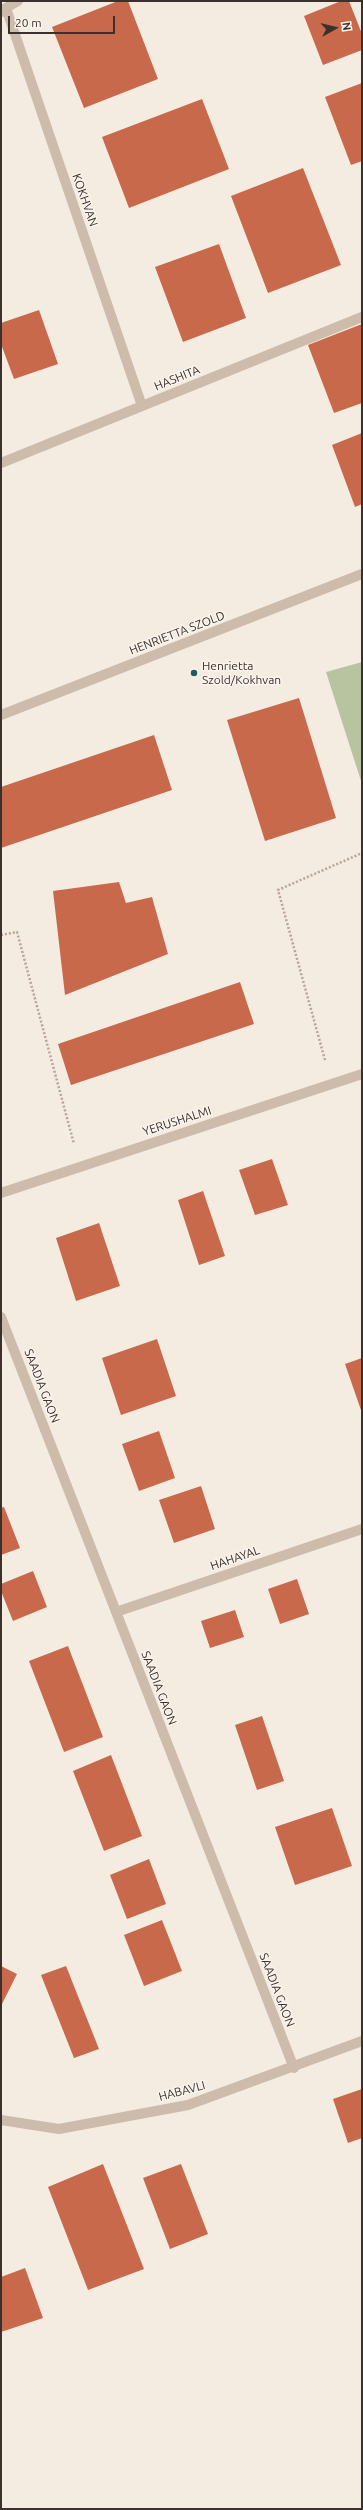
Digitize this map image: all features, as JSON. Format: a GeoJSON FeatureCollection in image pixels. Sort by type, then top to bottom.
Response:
{"type":"FeatureCollection","features":[{"type":"Feature","properties":{"kind":"street"},"geometry":{"type":"LineString","coordinates":[[3,10],[18,1]]}},
{"type":"Feature","properties":{"kind":"street","name":"KOKHVAN"},"geometry":{"type":"LineString","coordinates":[[3,10],[142,406]]}},
{"type":"Feature","properties":{"kind":"street","name":"HASHITA"},"geometry":{"type":"LineString","coordinates":[[1,463],[362,317]]}},
{"type":"Feature","properties":{"kind":"street","name":"HENRIETTA SZOLD"},"geometry":{"type":"LineString","coordinates":[[1,715],[362,574]]}},
{"type":"Feature","properties":{"kind":"street","name":"YERUSHALMI"},"geometry":{"type":"LineString","coordinates":[[1,1193],[362,1074]]}},
{"type":"Feature","properties":{"kind":"street","name":"SAADIA GAON"},"geometry":{"type":"LineString","coordinates":[[1,1317],[294,2068]]}},
{"type":"Feature","properties":{"kind":"street","name":"HAHAYAL"},"geometry":{"type":"LineString","coordinates":[[116,1612],[362,1529]]}},
{"type":"Feature","properties":{"kind":"street","name":"HABAVLI"},"geometry":{"type":"LineString","coordinates":[[1,2120],[59,2129],[188,2105],[294,2068],[362,2041]]}},
{"type":"Feature","properties":{"kind":"path"},"geometry":{"type":"LineString","coordinates":[[331,1084],[278,890],[362,853]]}},
{"type":"Feature","properties":{"kind":"path"},"geometry":{"type":"LineString","coordinates":[[1,935],[17,932],[80,1167]]}},
{"type":"Feature","properties":{"kind":"green space"},"geometry":{"type":"Polygon","coordinates":[[[362,662],[362,784],[326,672],[362,662]]]}},
{"type":"Feature","properties":{"kind":"building"},"geometry":{"type":"Polygon","coordinates":[[[118,1],[128,1],[158,79],[84,108],[52,27],[118,1]]]}},
{"type":"Feature","properties":{"kind":"building"},"geometry":{"type":"Polygon","coordinates":[[[341,1],[349,1],[362,34],[362,50],[323,65],[304,16],[341,1]]]}},
{"type":"Feature","properties":{"kind":"building"},"geometry":{"type":"Polygon","coordinates":[[[362,83],[362,161],[351,165],[325,97],[362,83]]]}},
{"type":"Feature","properties":{"kind":"building"},"geometry":{"type":"Polygon","coordinates":[[[202,99],[229,169],[129,208],[102,137],[202,99]]]}},
{"type":"Feature","properties":{"kind":"building"},"geometry":{"type":"Polygon","coordinates":[[[303,168],[341,265],[268,293],[231,196],[303,168]]]}},
{"type":"Feature","properties":{"kind":"building"},"geometry":{"type":"Polygon","coordinates":[[[219,244],[246,318],[183,342],[155,267],[219,244]]]}},
{"type":"Feature","properties":{"kind":"building"},"geometry":{"type":"Polygon","coordinates":[[[39,310],[58,364],[14,379],[1,344],[1,323],[39,310]]]}},
{"type":"Feature","properties":{"kind":"building"},"geometry":{"type":"Polygon","coordinates":[[[362,324],[362,403],[334,413],[308,345],[362,324]]]}},
{"type":"Feature","properties":{"kind":"building"},"geometry":{"type":"Polygon","coordinates":[[[362,433],[362,504],[355,507],[332,445],[362,433]]]}},
{"type":"Feature","properties":{"kind":"building"},"geometry":{"type":"Polygon","coordinates":[[[299,698],[336,818],[265,841],[227,720],[299,698]]]}},
{"type":"Feature","properties":{"kind":"building"},"geometry":{"type":"Polygon","coordinates":[[[154,735],[172,790],[1,848],[1,787],[154,735]]]}},
{"type":"Feature","properties":{"kind":"building"},"geometry":{"type":"Polygon","coordinates":[[[119,882],[126,903],[152,897],[168,954],[65,995],[53,891],[119,882]]]}},
{"type":"Feature","properties":{"kind":"building"},"geometry":{"type":"Polygon","coordinates":[[[240,982],[254,1024],[71,1085],[58,1044],[240,982]]]}},
{"type":"Feature","properties":{"kind":"building"},"geometry":{"type":"Polygon","coordinates":[[[272,1159],[288,1205],[255,1215],[239,1170],[272,1159]]]}},
{"type":"Feature","properties":{"kind":"building"},"geometry":{"type":"Polygon","coordinates":[[[203,1191],[225,1256],[199,1265],[178,1200],[203,1191]]]}},
{"type":"Feature","properties":{"kind":"building"},"geometry":{"type":"Polygon","coordinates":[[[99,1223],[120,1286],[76,1301],[56,1238],[99,1223]]]}},
{"type":"Feature","properties":{"kind":"building"},"geometry":{"type":"Polygon","coordinates":[[[157,1339],[176,1396],[121,1415],[102,1358],[157,1339]]]}},
{"type":"Feature","properties":{"kind":"building"},"geometry":{"type":"Polygon","coordinates":[[[362,1358],[362,1413],[345,1364],[362,1358]]]}},
{"type":"Feature","properties":{"kind":"building"},"geometry":{"type":"Polygon","coordinates":[[[159,1431],[175,1478],[139,1491],[122,1444],[159,1431]]]}},
{"type":"Feature","properties":{"kind":"building"},"geometry":{"type":"Polygon","coordinates":[[[201,1486],[215,1529],[174,1543],[159,1500],[201,1486]]]}},
{"type":"Feature","properties":{"kind":"building"},"geometry":{"type":"Polygon","coordinates":[[[4,1507],[20,1548],[1,1555],[1,1508],[4,1507]]]}},
{"type":"Feature","properties":{"kind":"building"},"geometry":{"type":"Polygon","coordinates":[[[33,1571],[47,1607],[13,1621],[1,1591],[1,1584],[33,1571]]]}},
{"type":"Feature","properties":{"kind":"building"},"geometry":{"type":"Polygon","coordinates":[[[297,1579],[309,1614],[280,1624],[268,1589],[297,1579]]]}},
{"type":"Feature","properties":{"kind":"building"},"geometry":{"type":"Polygon","coordinates":[[[235,1610],[244,1637],[210,1648],[201,1621],[235,1610]]]}},
{"type":"Feature","properties":{"kind":"building"},"geometry":{"type":"Polygon","coordinates":[[[68,1646],[103,1737],[64,1752],[29,1661],[68,1646]]]}},
{"type":"Feature","properties":{"kind":"building"},"geometry":{"type":"Polygon","coordinates":[[[262,1716],[284,1781],[257,1790],[235,1725],[262,1716]]]}},
{"type":"Feature","properties":{"kind":"building"},"geometry":{"type":"Polygon","coordinates":[[[111,1755],[142,1836],[104,1851],[73,1771],[111,1755]]]}},
{"type":"Feature","properties":{"kind":"building"},"geometry":{"type":"Polygon","coordinates":[[[332,1808],[352,1866],[295,1885],[275,1827],[332,1808]]]}},
{"type":"Feature","properties":{"kind":"building"},"geometry":{"type":"Polygon","coordinates":[[[149,1859],[166,1904],[127,1919],[110,1875],[149,1859]]]}},
{"type":"Feature","properties":{"kind":"building"},"geometry":{"type":"Polygon","coordinates":[[[162,1920],[182,1971],[144,1986],[124,1935],[162,1920]]]}},
{"type":"Feature","properties":{"kind":"building"},"geometry":{"type":"Polygon","coordinates":[[[1,1966],[17,1974],[1,2006],[1,1966]]]}},
{"type":"Feature","properties":{"kind":"building"},"geometry":{"type":"Polygon","coordinates":[[[66,1966],[99,2049],[74,2058],[41,1975],[66,1966]]]}},
{"type":"Feature","properties":{"kind":"building"},"geometry":{"type":"Polygon","coordinates":[[[362,2089],[362,2138],[348,2143],[333,2099],[362,2089]]]}},
{"type":"Feature","properties":{"kind":"building"},"geometry":{"type":"Polygon","coordinates":[[[103,2164],[144,2269],[88,2290],[48,2187],[103,2164]]]}},
{"type":"Feature","properties":{"kind":"building"},"geometry":{"type":"Polygon","coordinates":[[[181,2164],[208,2234],[170,2249],[143,2178],[181,2164]]]}},
{"type":"Feature","properties":{"kind":"building"},"geometry":{"type":"Polygon","coordinates":[[[25,2268],[43,2318],[1,2332],[1,2277],[25,2268]]]}},
{"type":"Feature","properties":{"kind":"place","name":"Henrietta Szold/Kokhvan"},"geometry":{"type":"Point","coordinates":[194,673]}}]}
